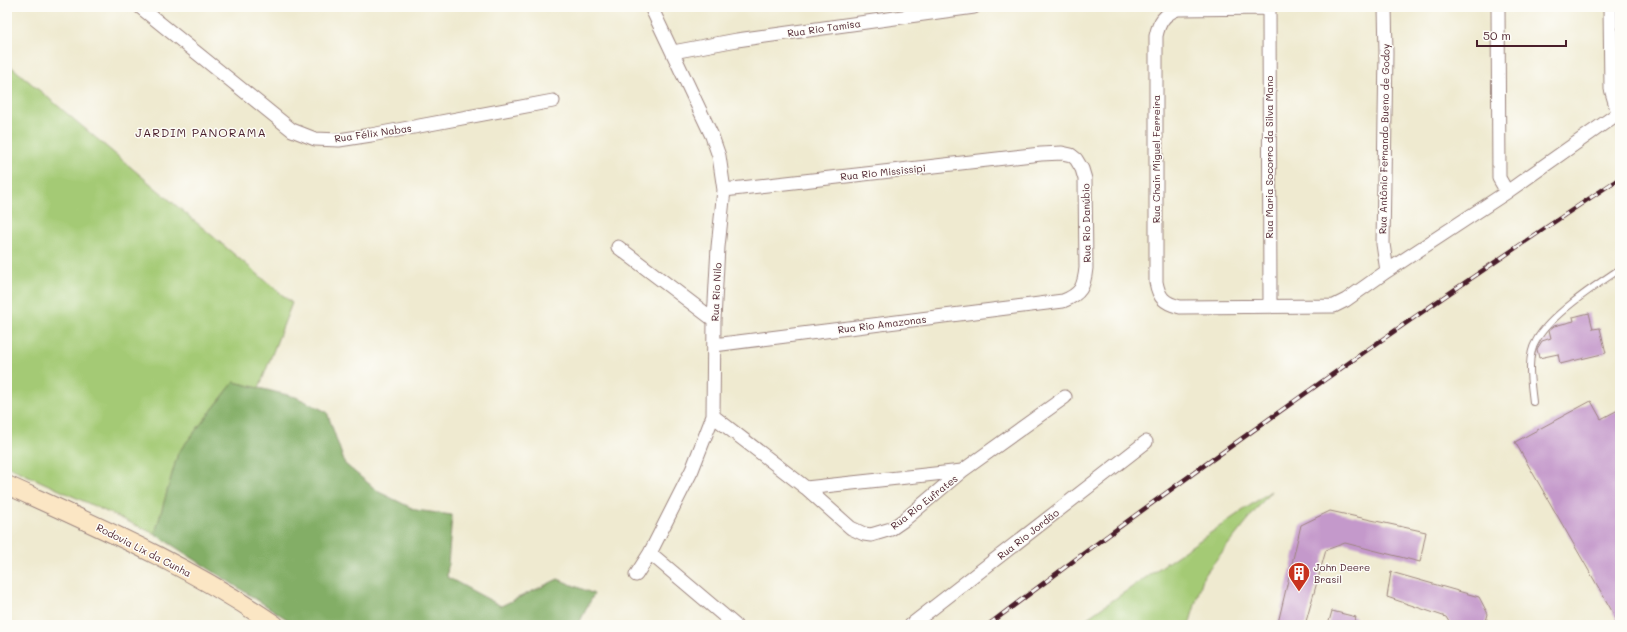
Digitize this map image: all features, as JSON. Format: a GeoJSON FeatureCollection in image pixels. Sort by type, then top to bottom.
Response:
{"type":"FeatureCollection","features":[{"type":"Feature","properties":{"kind":"main road","name":"Rodovia Lix da Cunha"},"geometry":{"type":"LineString","coordinates":[[7,485],[103,528],[210,583],[275,625]]}},
{"type":"Feature","properties":{"kind":"street","name":"Rua Félix Nabas"},"geometry":{"type":"LineString","coordinates":[[140,7],[292,130],[315,139],[339,140],[372,135],[553,101]]}},
{"type":"Feature","properties":{"kind":"street","name":"Rua Rio Nilo"},"geometry":{"type":"LineString","coordinates":[[636,575],[650,553],[692,470],[713,416],[714,320],[718,246],[724,190],[720,156],[651,7]]}},
{"type":"Feature","properties":{"kind":"street","name":"Rua Rio Tamisa"},"geometry":{"type":"LineString","coordinates":[[673,52],[737,40],[971,7]]}},
{"type":"Feature","properties":{"kind":"street","name":"Rua Chain Miguel Ferreira"},"geometry":{"type":"LineString","coordinates":[[1269,7],[1178,9],[1168,13],[1159,24],[1156,36],[1156,282],[1158,292],[1163,300],[1180,307],[1270,306]]}},
{"type":"Feature","properties":{"kind":"street","name":"Rua Maria Socorro da Silva Mano"},"geometry":{"type":"LineString","coordinates":[[1269,7],[1270,306]]}},
{"type":"Feature","properties":{"kind":"street","name":"Rua Antônio Fernando Bueno de Godoy"},"geometry":{"type":"LineString","coordinates":[[1385,7],[1386,53],[1383,244],[1387,271]]}},
{"type":"Feature","properties":{"kind":"street"},"geometry":{"type":"LineString","coordinates":[[1498,7],[1499,178],[1507,192]]}},
{"type":"Feature","properties":{"kind":"street"},"geometry":{"type":"LineString","coordinates":[[1270,306],[1334,306],[1346,300],[1387,271],[1507,192],[1619,113],[1611,89],[1610,7]]}},
{"type":"Feature","properties":{"kind":"street","name":"Rua Rio Danúbio"},"geometry":{"type":"LineString","coordinates":[[1041,154],[1062,153],[1071,155],[1076,159],[1085,179],[1085,279],[1080,291],[1073,297],[1063,301],[1050,303]]}},
{"type":"Feature","properties":{"kind":"street","name":"Rua Rio Mississipi"},"geometry":{"type":"LineString","coordinates":[[724,190],[1041,154]]}},
{"type":"Feature","properties":{"kind":"street"},"geometry":{"type":"LineString","coordinates":[[618,247],[714,320]]}},
{"type":"Feature","properties":{"kind":"street","name":"Rua Rio Amazonas"},"geometry":{"type":"LineString","coordinates":[[714,345],[1050,303]]}},
{"type":"Feature","properties":{"kind":"street","name":"Rua Rio Eufrates"},"geometry":{"type":"LineString","coordinates":[[713,416],[806,488],[852,528],[871,535],[891,529],[962,471],[1065,396]]}},
{"type":"Feature","properties":{"kind":"street","name":"Rua Rio Jordão"},"geometry":{"type":"LineString","coordinates":[[911,625],[1146,442]]}},
{"type":"Feature","properties":{"kind":"street","name":"Rua Rio Eufrates"},"geometry":{"type":"LineString","coordinates":[[806,488],[962,471]]}},
{"type":"Feature","properties":{"kind":"street"},"geometry":{"type":"LineString","coordinates":[[650,553],[735,625]]}},
{"type":"Feature","properties":{"kind":"lane"},"geometry":{"type":"LineString","coordinates":[[1533,402],[1530,364],[1535,341],[1553,319],[1620,269]]}},
{"type":"Feature","properties":{"kind":"green space"},"geometry":{"type":"Polygon","coordinates":[[[7,63],[292,303],[259,388],[234,382],[178,453],[155,534],[7,466],[7,63]]]}},
{"type":"Feature","properties":{"kind":"green space"},"geometry":{"type":"Polygon","coordinates":[[[234,382],[296,397],[327,412],[345,464],[379,492],[416,510],[452,515],[447,577],[501,606],[558,579],[594,594],[578,625],[296,625],[155,534],[178,453],[234,382]]]}},
{"type":"Feature","properties":{"kind":"green space"},"geometry":{"type":"Polygon","coordinates":[[[1271,491],[1204,575],[1189,625],[1077,625],[1271,491]]]}},
{"type":"Feature","properties":{"kind":"building"},"geometry":{"type":"Polygon","coordinates":[[[1589,313],[1593,329],[1600,328],[1606,353],[1560,364],[1558,354],[1539,358],[1537,349],[1542,341],[1551,338],[1549,330],[1554,326],[1574,321],[1573,317],[1589,313]]]}},
{"type":"Feature","properties":{"kind":"building"},"geometry":{"type":"Polygon","coordinates":[[[1591,401],[1601,419],[1620,409],[1620,625],[1515,442],[1591,401]]]}},
{"type":"Feature","properties":{"kind":"building","name":"John Deere Brasil"},"geometry":{"type":"Polygon","coordinates":[[[1330,511],[1426,532],[1420,562],[1345,543],[1326,550],[1305,625],[1286,625],[1278,623],[1301,525],[1330,511]]]}},
{"type":"Feature","properties":{"kind":"building","name":"John Deere Brasil"},"geometry":{"type":"Polygon","coordinates":[[[1391,572],[1479,597],[1488,614],[1485,625],[1451,625],[1446,617],[1387,597],[1391,572]]]}},
{"type":"Feature","properties":{"kind":"building","name":"John Deere Brasil"},"geometry":{"type":"Polygon","coordinates":[[[1332,611],[1356,617],[1354,625],[1328,625],[1332,611]]]}},
{"type":"Feature","properties":{"kind":"railway"},"geometry":{"type":"LineString","coordinates":[[988,625],[1143,509],[1380,341],[1620,178]]}},
{"type":"Feature","properties":{"kind":"place","name":"John Deere Brasil"},"geometry":{"type":"Point","coordinates":[1299,592]}},
{"type":"Feature","properties":{"kind":"district","name":"JARDIM PANORAMA"},"geometry":{"type":"Point","coordinates":[201,133]}}]}
